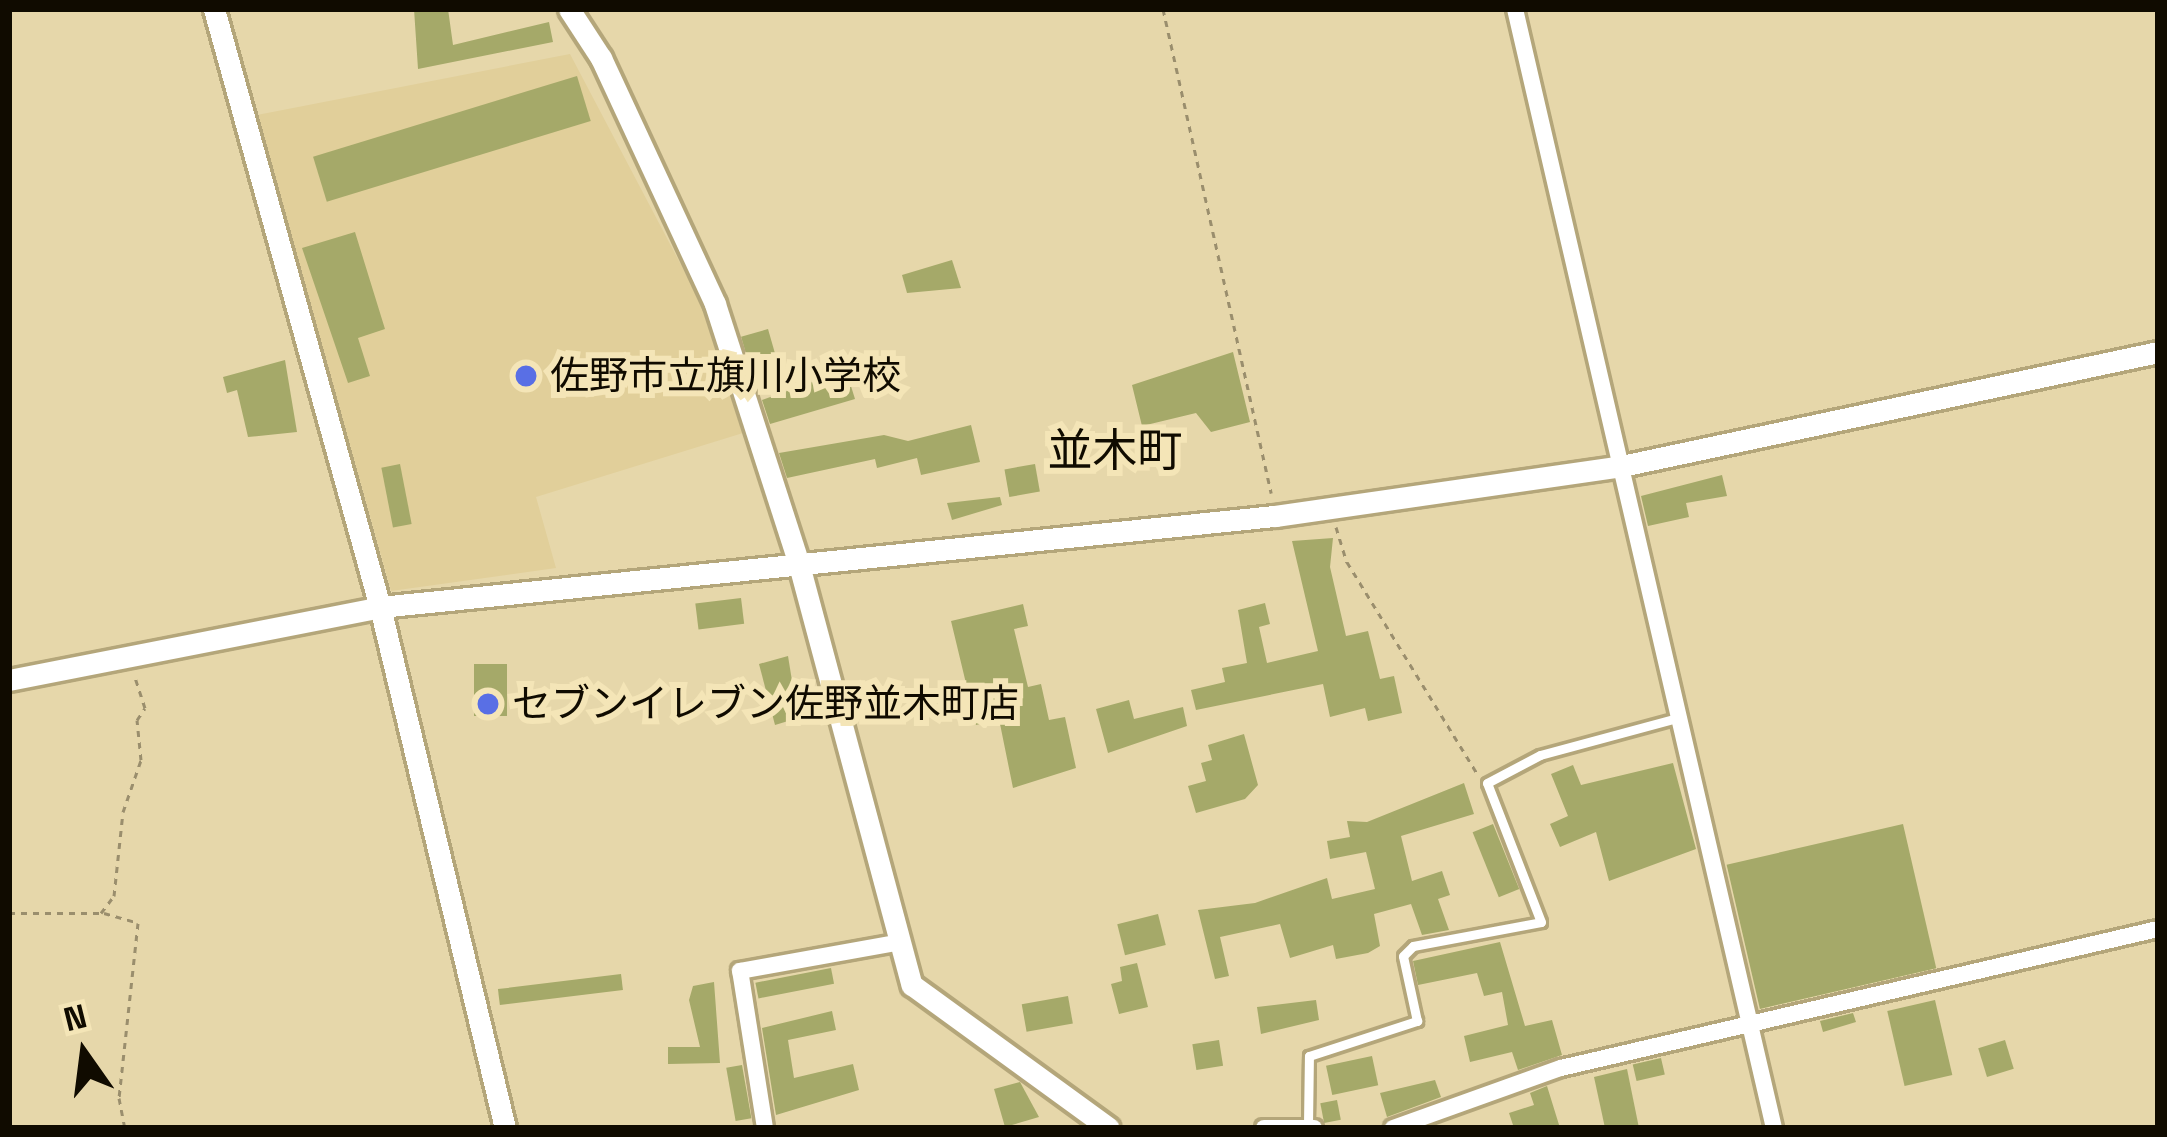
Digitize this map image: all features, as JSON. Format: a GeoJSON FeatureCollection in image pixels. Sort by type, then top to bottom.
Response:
{"type":"FeatureCollection","features":[{"type":"Feature","properties":{"kind":"street"},"geometry":{"type":"LineString","coordinates":[[214,9],[380,607],[505,1128]]}},
{"type":"Feature","properties":{"kind":"street"},"geometry":{"type":"LineString","coordinates":[[569,9],[601,58],[715,304],[798,561],[896,943],[928,1003],[1109,1128]]}},
{"type":"Feature","properties":{"kind":"street"},"geometry":{"type":"LineString","coordinates":[[1515,9],[1617,467],[1774,1128]]}},
{"type":"Feature","properties":{"kind":"street"},"geometry":{"type":"LineString","coordinates":[[9,680],[128,652],[380,607],[1276,516],[1617,467],[2158,352]]}},
{"type":"Feature","properties":{"kind":"street"},"geometry":{"type":"LineString","coordinates":[[1394,1128],[1561,1068],[2158,929]]}},
{"type":"Feature","properties":{"kind":"street"},"geometry":{"type":"LineString","coordinates":[[765,1128],[740,971],[896,943]]}},
{"type":"Feature","properties":{"kind":"street"},"geometry":{"type":"LineString","coordinates":[[1264,1128],[1311,1126]]}},
{"type":"Feature","properties":{"kind":"lane"},"geometry":{"type":"LineString","coordinates":[[1311,1126],[1309,1056],[1417,1021],[1402,956],[1413,946],[1541,922],[1487,783],[1540,755],[1677,718]]}},
{"type":"Feature","properties":{"kind":"path"},"geometry":{"type":"LineString","coordinates":[[1163,9],[1276,516]]}},
{"type":"Feature","properties":{"kind":"path"},"geometry":{"type":"LineString","coordinates":[[1329,508],[1347,562],[1487,783]]}},
{"type":"Feature","properties":{"kind":"path"},"geometry":{"type":"LineString","coordinates":[[101,913],[114,896],[123,812],[141,760],[137,720],[145,708],[128,652]]}},
{"type":"Feature","properties":{"kind":"path"},"geometry":{"type":"LineString","coordinates":[[9,913],[101,913],[138,923],[119,1098],[125,1128]]}},
{"type":"Feature","properties":{"kind":"shaded area","name":"佐野市立旗川小学校"},"geometry":{"type":"Polygon","coordinates":[[[570,54],[700,301],[743,433],[536,497],[556,568],[391,591],[257,115],[570,54]]]}},
{"type":"Feature","properties":{"kind":"building"},"geometry":{"type":"Polygon","coordinates":[[[414,9],[448,9],[453,45],[549,22],[553,42],[418,69],[414,9]]]}},
{"type":"Feature","properties":{"kind":"building"},"geometry":{"type":"Polygon","coordinates":[[[577,76],[591,121],[327,202],[313,157],[577,76]]]}},
{"type":"Feature","properties":{"kind":"building"},"geometry":{"type":"Polygon","coordinates":[[[355,232],[385,329],[358,338],[370,376],[348,383],[302,248],[355,232]]]}},
{"type":"Feature","properties":{"kind":"building"},"geometry":{"type":"Polygon","coordinates":[[[952,260],[961,288],[907,293],[902,275],[952,260]]]}},
{"type":"Feature","properties":{"kind":"building"},"geometry":{"type":"Polygon","coordinates":[[[768,329],[777,360],[750,367],[741,337],[768,329]]]}},
{"type":"Feature","properties":{"kind":"building"},"geometry":{"type":"Polygon","coordinates":[[[1233,352],[1250,422],[1211,432],[1196,413],[1142,426],[1132,385],[1233,352]]]}},
{"type":"Feature","properties":{"kind":"building"},"geometry":{"type":"Polygon","coordinates":[[[285,360],[297,432],[248,437],[237,390],[227,393],[223,377],[285,360]]]}},
{"type":"Feature","properties":{"kind":"building"},"geometry":{"type":"Polygon","coordinates":[[[846,370],[855,399],[770,424],[762,400],[846,370]]]}},
{"type":"Feature","properties":{"kind":"building"},"geometry":{"type":"Polygon","coordinates":[[[971,425],[980,462],[921,475],[917,458],[877,468],[875,459],[787,478],[779,453],[884,435],[908,441],[971,425]]]}},
{"type":"Feature","properties":{"kind":"building"},"geometry":{"type":"Polygon","coordinates":[[[400,464],[412,524],[393,528],[381,468],[400,464]]]}},
{"type":"Feature","properties":{"kind":"building"},"geometry":{"type":"Polygon","coordinates":[[[1035,464],[1040,492],[1009,497],[1004,469],[1035,464]]]}},
{"type":"Feature","properties":{"kind":"building"},"geometry":{"type":"Polygon","coordinates":[[[1722,475],[1727,496],[1686,503],[1689,517],[1648,526],[1641,496],[1722,475]]]}},
{"type":"Feature","properties":{"kind":"building"},"geometry":{"type":"Polygon","coordinates":[[[1000,497],[1002,505],[952,520],[947,503],[1000,497]]]}},
{"type":"Feature","properties":{"kind":"building"},"geometry":{"type":"Polygon","coordinates":[[[1333,538],[1330,567],[1346,636],[1368,631],[1380,679],[1394,676],[1402,713],[1368,721],[1365,708],[1330,717],[1323,684],[1196,710],[1191,690],[1225,682],[1222,668],[1247,663],[1238,610],[1265,603],[1270,624],[1259,627],[1267,663],[1318,651],[1292,541],[1333,538]]]}},
{"type":"Feature","properties":{"kind":"building"},"geometry":{"type":"Polygon","coordinates":[[[741,598],[744,624],[699,629],[695,604],[741,598]]]}},
{"type":"Feature","properties":{"kind":"building"},"geometry":{"type":"Polygon","coordinates":[[[1023,604],[1028,626],[1014,629],[1028,687],[1041,684],[1049,720],[1065,717],[1076,768],[1013,788],[999,719],[976,725],[951,621],[1023,604]]]}},
{"type":"Feature","properties":{"kind":"building"},"geometry":{"type":"Polygon","coordinates":[[[788,656],[798,718],[775,725],[759,664],[788,656]]]}},
{"type":"Feature","properties":{"kind":"building"},"geometry":{"type":"Polygon","coordinates":[[[474,664],[507,664],[507,716],[474,716],[474,664]]]}},
{"type":"Feature","properties":{"kind":"building"},"geometry":{"type":"Polygon","coordinates":[[[1129,700],[1134,719],[1183,707],[1187,726],[1108,753],[1096,709],[1129,700]]]}},
{"type":"Feature","properties":{"kind":"building"},"geometry":{"type":"Polygon","coordinates":[[[1244,734],[1258,785],[1245,799],[1196,813],[1188,786],[1206,781],[1201,763],[1212,760],[1208,745],[1244,734]]]}},
{"type":"Feature","properties":{"kind":"building"},"geometry":{"type":"Polygon","coordinates":[[[1673,763],[1696,849],[1609,881],[1596,832],[1560,847],[1550,824],[1568,816],[1551,774],[1573,765],[1581,785],[1673,763]]]}},
{"type":"Feature","properties":{"kind":"building"},"geometry":{"type":"Polygon","coordinates":[[[1464,783],[1474,814],[1401,836],[1412,881],[1442,871],[1450,895],[1438,899],[1449,930],[1422,935],[1411,904],[1374,914],[1380,946],[1368,953],[1336,959],[1333,945],[1290,958],[1280,924],[1220,937],[1229,976],[1215,979],[1198,910],[1255,903],[1327,878],[1332,899],[1375,889],[1366,852],[1330,859],[1327,841],[1350,837],[1347,821],[1367,822],[1464,783]]]}},
{"type":"Feature","properties":{"kind":"building"},"geometry":{"type":"Polygon","coordinates":[[[1493,824],[1519,889],[1499,897],[1473,832],[1493,824]]]}},
{"type":"Feature","properties":{"kind":"building"},"geometry":{"type":"Polygon","coordinates":[[[1903,824],[1936,968],[1760,1009],[1727,865],[1903,824]]]}},
{"type":"Feature","properties":{"kind":"building"},"geometry":{"type":"Polygon","coordinates":[[[1158,914],[1166,945],[1125,955],[1117,924],[1158,914]]]}},
{"type":"Feature","properties":{"kind":"building"},"geometry":{"type":"Polygon","coordinates":[[[1500,942],[1525,1026],[1552,1020],[1562,1055],[1518,1070],[1512,1052],[1470,1062],[1464,1036],[1508,1025],[1502,992],[1484,996],[1477,973],[1418,985],[1413,961],[1500,942]]]}},
{"type":"Feature","properties":{"kind":"building"},"geometry":{"type":"Polygon","coordinates":[[[1137,963],[1148,1007],[1119,1014],[1111,984],[1122,981],[1120,967],[1137,963]]]}},
{"type":"Feature","properties":{"kind":"building"},"geometry":{"type":"Polygon","coordinates":[[[831,968],[834,984],[758,998],[755,983],[831,968]]]}},
{"type":"Feature","properties":{"kind":"building"},"geometry":{"type":"Polygon","coordinates":[[[621,974],[623,990],[500,1005],[498,989],[621,974]]]}},
{"type":"Feature","properties":{"kind":"building"},"geometry":{"type":"Polygon","coordinates":[[[714,982],[720,1063],[668,1064],[668,1047],[700,1047],[689,1000],[693,986],[714,982]]]}},
{"type":"Feature","properties":{"kind":"building"},"geometry":{"type":"Polygon","coordinates":[[[1068,996],[1073,1024],[1027,1032],[1022,1004],[1068,996]]]}},
{"type":"Feature","properties":{"kind":"building"},"geometry":{"type":"Polygon","coordinates":[[[1316,1000],[1319,1020],[1261,1034],[1257,1007],[1316,1000]]]}},
{"type":"Feature","properties":{"kind":"building"},"geometry":{"type":"Polygon","coordinates":[[[1935,1000],[1952,1075],[1905,1086],[1887,1011],[1935,1000]]]}},
{"type":"Feature","properties":{"kind":"building"},"geometry":{"type":"Polygon","coordinates":[[[832,1011],[836,1030],[788,1040],[794,1078],[853,1064],[859,1090],[776,1115],[762,1028],[832,1011]]]}},
{"type":"Feature","properties":{"kind":"building"},"geometry":{"type":"Polygon","coordinates":[[[1853,1013],[1856,1022],[1823,1032],[1820,1021],[1853,1013]]]}},
{"type":"Feature","properties":{"kind":"building"},"geometry":{"type":"Polygon","coordinates":[[[1219,1040],[1223,1066],[1196,1070],[1192,1044],[1219,1040]]]}},
{"type":"Feature","properties":{"kind":"building"},"geometry":{"type":"Polygon","coordinates":[[[2005,1040],[2014,1069],[1987,1077],[1978,1048],[2005,1040]]]}},
{"type":"Feature","properties":{"kind":"building"},"geometry":{"type":"Polygon","coordinates":[[[1372,1056],[1378,1085],[1332,1095],[1326,1066],[1372,1056]]]}},
{"type":"Feature","properties":{"kind":"building"},"geometry":{"type":"Polygon","coordinates":[[[1661,1058],[1665,1075],[1637,1081],[1633,1065],[1661,1058]]]}},
{"type":"Feature","properties":{"kind":"building"},"geometry":{"type":"Polygon","coordinates":[[[742,1065],[751,1118],[736,1121],[726,1068],[742,1065]]]}},
{"type":"Feature","properties":{"kind":"building"},"geometry":{"type":"Polygon","coordinates":[[[1627,1069],[1639,1128],[1605,1128],[1594,1077],[1627,1069]]]}},
{"type":"Feature","properties":{"kind":"building"},"geometry":{"type":"Polygon","coordinates":[[[1435,1080],[1441,1097],[1387,1117],[1380,1093],[1435,1080]]]}},
{"type":"Feature","properties":{"kind":"building"},"geometry":{"type":"Polygon","coordinates":[[[1020,1082],[1039,1117],[1005,1127],[994,1089],[1020,1082]]]}},
{"type":"Feature","properties":{"kind":"building"},"geometry":{"type":"Polygon","coordinates":[[[1547,1086],[1560,1128],[1514,1128],[1509,1113],[1534,1105],[1530,1093],[1547,1086]]]}},
{"type":"Feature","properties":{"kind":"building"},"geometry":{"type":"Polygon","coordinates":[[[1337,1100],[1341,1120],[1324,1123],[1320,1103],[1337,1100]]]}},
{"type":"Feature","properties":{"kind":"place","name":"佐野市立旗川小学校"},"geometry":{"type":"Point","coordinates":[526,376]}},
{"type":"Feature","properties":{"kind":"place","name":"セブンイレブン佐野並木町店"},"geometry":{"type":"Point","coordinates":[488,704]}},
{"type":"Feature","properties":{"kind":"district","name":"並木町"},"geometry":{"type":"Point","coordinates":[1115,451]}}]}
